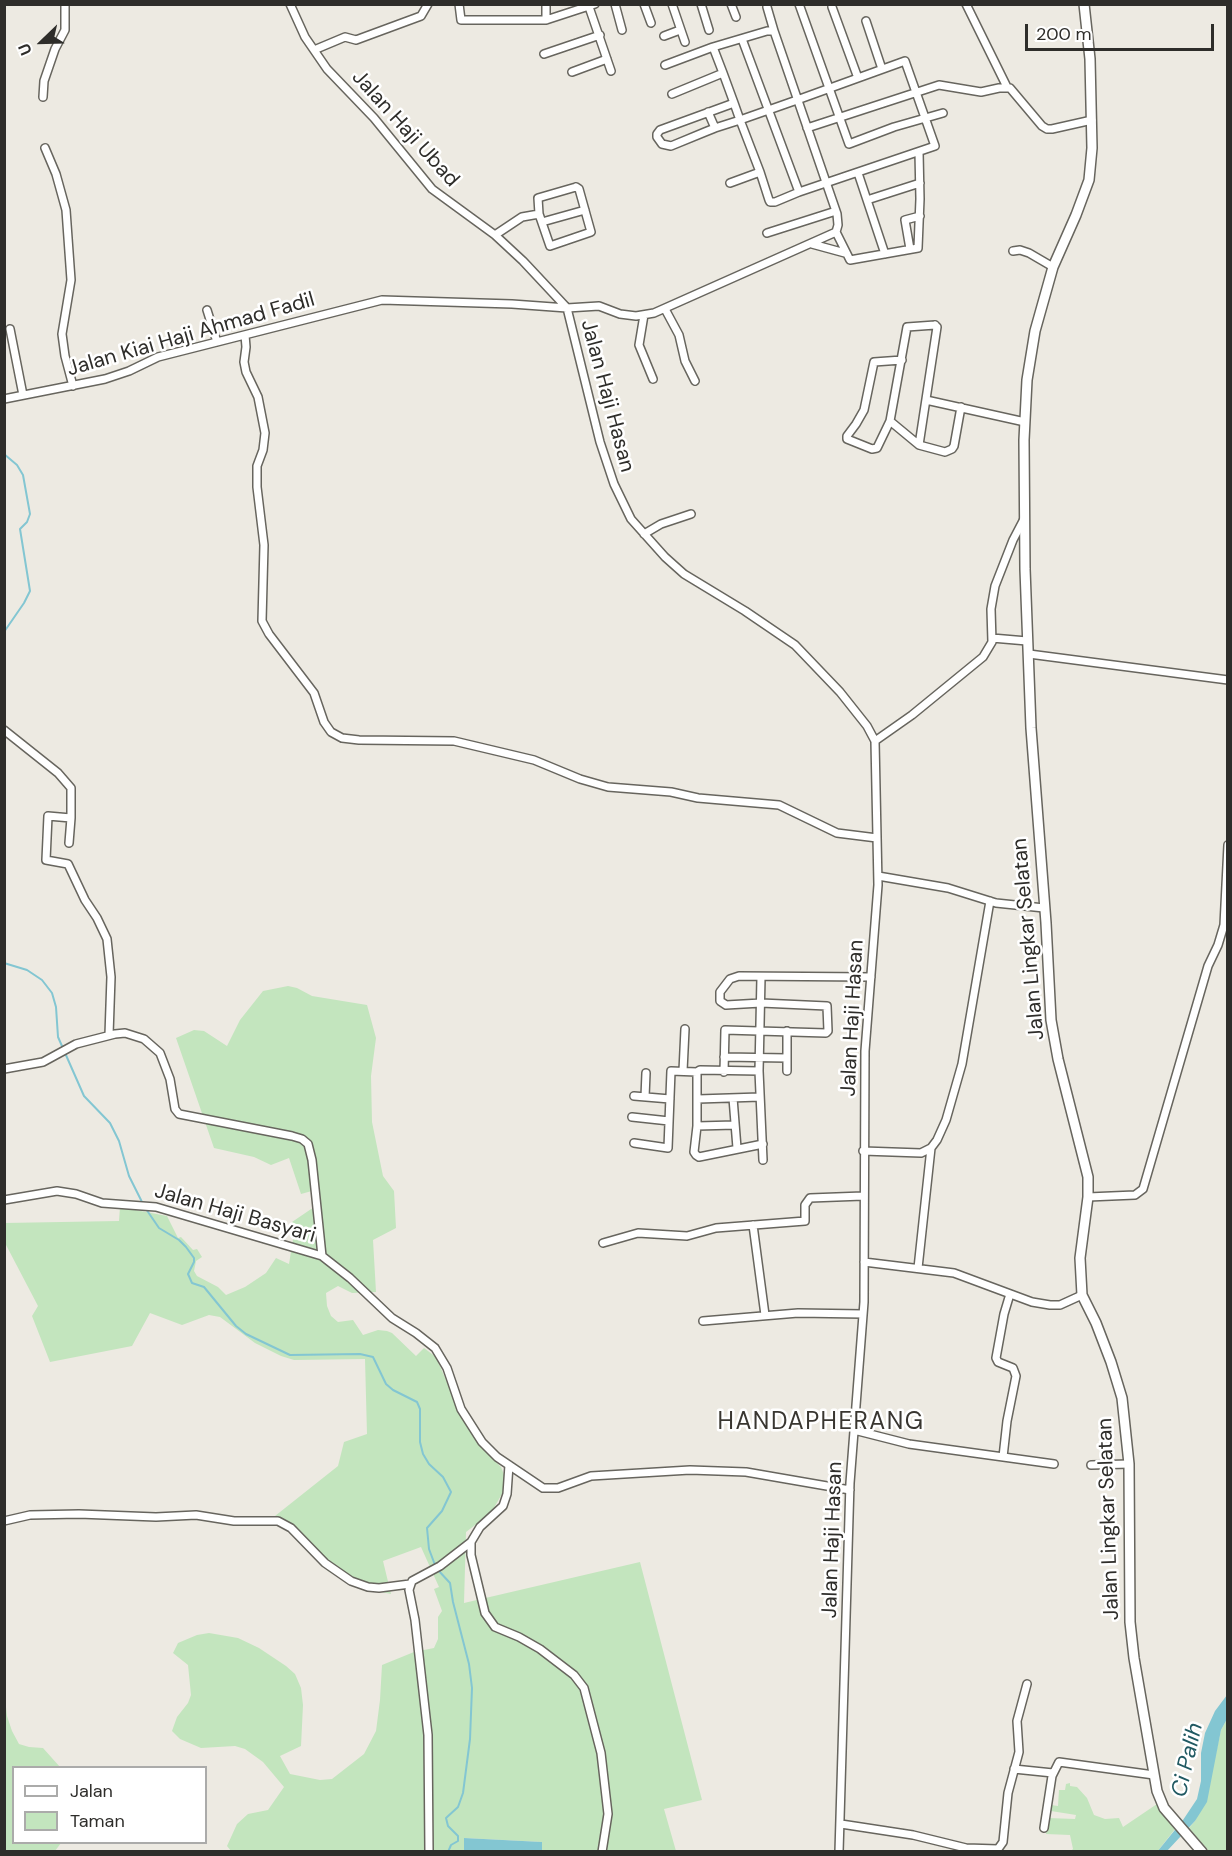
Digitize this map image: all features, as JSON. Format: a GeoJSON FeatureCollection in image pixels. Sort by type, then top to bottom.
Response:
{"type":"FeatureCollection","features":[{"type":"Feature","properties":{"kind":"street"},"geometry":{"type":"LineString","coordinates":[[43,97],[44,81],[55,49],[65,30],[65,4]]}},
{"type":"Feature","properties":{"kind":"street","name":"Jalan Haji Ubad"},"geometry":{"type":"LineString","coordinates":[[290,4],[305,37],[327,69],[374,118],[432,189],[495,235],[567,308]]}},
{"type":"Feature","properties":{"kind":"street"},"geometry":{"type":"LineString","coordinates":[[314,50],[345,37],[356,40],[421,16],[428,4]]}},
{"type":"Feature","properties":{"kind":"street"},"geometry":{"type":"LineString","coordinates":[[459,4],[460,20],[546,20],[591,5],[611,71]]}},
{"type":"Feature","properties":{"kind":"street"},"geometry":{"type":"LineString","coordinates":[[546,4],[546,20]]}},
{"type":"Feature","properties":{"kind":"street"},"geometry":{"type":"LineString","coordinates":[[615,4],[622,30]]}},
{"type":"Feature","properties":{"kind":"street"},"geometry":{"type":"LineString","coordinates":[[644,4],[651,23]]}},
{"type":"Feature","properties":{"kind":"street"},"geometry":{"type":"LineString","coordinates":[[672,4],[685,42]]}},
{"type":"Feature","properties":{"kind":"street"},"geometry":{"type":"LineString","coordinates":[[701,4],[709,30]]}},
{"type":"Feature","properties":{"kind":"street"},"geometry":{"type":"LineString","coordinates":[[731,4],[736,17]]}},
{"type":"Feature","properties":{"kind":"street"},"geometry":{"type":"LineString","coordinates":[[799,4],[850,144],[942,113]]}},
{"type":"Feature","properties":{"kind":"street"},"geometry":{"type":"LineString","coordinates":[[966,4],[1007,87],[1042,126],[1052,129],[1092,120]]}},
{"type":"Feature","properties":{"kind":"street","name":"Jalan Lingkar Selatan"},"geometry":{"type":"LineString","coordinates":[[1084,4],[1090,59],[1092,120],[1089,180],[1053,267],[1035,331],[1027,380],[1024,519],[1031,728],[1051,1020],[1058,1059],[1088,1177],[1088,1197],[1080,1258],[1082,1295],[1096,1323],[1122,1398],[1129,1464],[1130,1622],[1134,1658],[1151,1745],[1154,1775],[1164,1808],[1200,1849]]}},
{"type":"Feature","properties":{"kind":"street"},"geometry":{"type":"LineString","coordinates":[[767,7],[836,211],[838,225],[836,232],[850,260],[910,249],[919,245],[919,152]]}},
{"type":"Feature","properties":{"kind":"street"},"geometry":{"type":"LineString","coordinates":[[832,7],[858,78]]}},
{"type":"Feature","properties":{"kind":"street"},"geometry":{"type":"LineString","coordinates":[[866,21],[882,69]]}},
{"type":"Feature","properties":{"kind":"street"},"geometry":{"type":"LineString","coordinates":[[664,36],[680,30]]}},
{"type":"Feature","properties":{"kind":"street"},"geometry":{"type":"LineString","coordinates":[[665,65],[713,47],[774,31]]}},
{"type":"Feature","properties":{"kind":"street"},"geometry":{"type":"LineString","coordinates":[[544,54],[600,35]]}},
{"type":"Feature","properties":{"kind":"street"},"geometry":{"type":"LineString","coordinates":[[742,39],[800,192]]}},
{"type":"Feature","properties":{"kind":"street"},"geometry":{"type":"LineString","coordinates":[[713,47],[723,73],[734,103],[740,120],[760,172],[770,202],[935,146],[905,61],[769,110],[740,120],[715,128],[671,146],[662,144],[657,137],[660,130],[734,103]]}},
{"type":"Feature","properties":{"kind":"street"},"geometry":{"type":"LineString","coordinates":[[572,72],[608,59]]}},
{"type":"Feature","properties":{"kind":"street"},"geometry":{"type":"LineString","coordinates":[[672,94],[723,73]]}},
{"type":"Feature","properties":{"kind":"street"},"geometry":{"type":"LineString","coordinates":[[807,128],[939,85],[981,92],[1007,87]]}},
{"type":"Feature","properties":{"kind":"street"},"geometry":{"type":"LineString","coordinates":[[708,112],[715,128]]}},
{"type":"Feature","properties":{"kind":"street"},"geometry":{"type":"LineString","coordinates":[[45,148],[56,174],[66,210],[71,280],[62,334],[65,356],[74,386]]}},
{"type":"Feature","properties":{"kind":"street"},"geometry":{"type":"LineString","coordinates":[[730,183],[760,172]]}},
{"type":"Feature","properties":{"kind":"street"},"geometry":{"type":"LineString","coordinates":[[858,173],[885,254]]}},
{"type":"Feature","properties":{"kind":"street"},"geometry":{"type":"LineString","coordinates":[[867,200],[920,183]]}},
{"type":"Feature","properties":{"kind":"street"},"geometry":{"type":"LineString","coordinates":[[576,187],[579,189],[591,233],[552,247],[539,214],[538,198],[576,187]]}},
{"type":"Feature","properties":{"kind":"street"},"geometry":{"type":"LineString","coordinates":[[542,222],[585,210]]}},
{"type":"Feature","properties":{"kind":"street"},"geometry":{"type":"LineString","coordinates":[[767,233],[836,211]]}},
{"type":"Feature","properties":{"kind":"street"},"geometry":{"type":"LineString","coordinates":[[495,235],[522,217],[539,214]]}},
{"type":"Feature","properties":{"kind":"street"},"geometry":{"type":"LineString","coordinates":[[910,249],[905,220],[920,216]]}},
{"type":"Feature","properties":{"kind":"street"},"geometry":{"type":"LineString","coordinates":[[654,379],[639,345],[644,315],[664,309],[836,232]]}},
{"type":"Feature","properties":{"kind":"street"},"geometry":{"type":"LineString","coordinates":[[812,244],[845,253]]}},
{"type":"Feature","properties":{"kind":"street"},"geometry":{"type":"LineString","coordinates":[[1013,251],[1020,250],[1029,253],[1053,267]]}},
{"type":"Feature","properties":{"kind":"street","name":"Jalan Kiai Haji Ahmad Fadil"},"geometry":{"type":"LineString","coordinates":[[4,399],[105,379],[129,371],[158,357],[382,300],[567,308],[599,306],[620,314],[644,315]]}},
{"type":"Feature","properties":{"kind":"street","name":"Jalan Haji Hasan"},"geometry":{"type":"LineString","coordinates":[[567,308],[600,442],[614,484],[631,519],[684,574],[795,645],[840,692],[867,726],[874,741],[878,876],[866,1051],[863,1151],[863,1314],[850,1490],[839,1851]]}},
{"type":"Feature","properties":{"kind":"street"},"geometry":{"type":"LineString","coordinates":[[664,309],[678,335],[685,362],[695,381]]}},
{"type":"Feature","properties":{"kind":"street"},"geometry":{"type":"LineString","coordinates":[[207,310],[217,342]]}},
{"type":"Feature","properties":{"kind":"street"},"geometry":{"type":"LineString","coordinates":[[902,360],[874,362],[864,410],[847,439],[872,449],[877,448],[890,422],[902,360],[907,327],[936,326],[919,445]]}},
{"type":"Feature","properties":{"kind":"street"},"geometry":{"type":"LineString","coordinates":[[10,329],[23,395]]}},
{"type":"Feature","properties":{"kind":"street"},"geometry":{"type":"LineString","coordinates":[[245,335],[246,372],[258,397],[265,433],[263,450],[257,465],[257,488],[264,545],[262,621],[269,634],[314,693],[324,722],[332,732],[342,738],[359,740],[454,741],[534,760],[580,780],[608,787],[779,805],[837,833],[877,838]]}},
{"type":"Feature","properties":{"kind":"street"},"geometry":{"type":"LineString","coordinates":[[926,400],[1025,422]]}},
{"type":"Feature","properties":{"kind":"street"},"geometry":{"type":"LineString","coordinates":[[890,422],[919,445],[945,452],[952,449],[961,407]]}},
{"type":"Feature","properties":{"kind":"street"},"geometry":{"type":"LineString","coordinates":[[644,534],[668,521],[691,514]]}},
{"type":"Feature","properties":{"kind":"street"},"geometry":{"type":"LineString","coordinates":[[874,741],[912,715],[983,657],[992,642],[991,609],[995,585],[1024,519]]}},
{"type":"Feature","properties":{"kind":"street"},"geometry":{"type":"LineString","coordinates":[[992,638],[1028,641]]}},
{"type":"Feature","properties":{"kind":"street"},"geometry":{"type":"LineString","coordinates":[[1029,654],[1227,680]]}},
{"type":"Feature","properties":{"kind":"street"},"geometry":{"type":"LineString","coordinates":[[4,730],[67,782],[71,791],[69,843]]}},
{"type":"Feature","properties":{"kind":"street"},"geometry":{"type":"LineString","coordinates":[[71,818],[48,816],[46,860],[68,864],[107,939],[111,977],[109,1035]]}},
{"type":"Feature","properties":{"kind":"street"},"geometry":{"type":"LineString","coordinates":[[1088,1197],[1135,1195],[1143,1189],[1206,972],[1226,926],[1227,845]]}},
{"type":"Feature","properties":{"kind":"street"},"geometry":{"type":"LineString","coordinates":[[878,876],[928,883],[990,901],[1044,908]]}},
{"type":"Feature","properties":{"kind":"street"},"geometry":{"type":"LineString","coordinates":[[863,1151],[921,1153],[931,1148],[937,1140],[946,1120],[962,1064],[990,901]]}},
{"type":"Feature","properties":{"kind":"street"},"geometry":{"type":"LineString","coordinates":[[724,1072],[725,1030],[826,1034],[828,1031],[827,1006],[760,1003],[726,1005],[720,1001],[720,992],[730,979],[739,976],[871,977]]}},
{"type":"Feature","properties":{"kind":"street"},"geometry":{"type":"LineString","coordinates":[[761,977],[759,1071],[763,1160]]}},
{"type":"Feature","properties":{"kind":"street"},"geometry":{"type":"LineString","coordinates":[[683,1071],[685,1029]]}},
{"type":"Feature","properties":{"kind":"street"},"geometry":{"type":"LineString","coordinates":[[787,1071],[788,1031]]}},
{"type":"Feature","properties":{"kind":"street"},"geometry":{"type":"LineString","coordinates":[[4,1069],[43,1062],[76,1044],[109,1035],[125,1033],[137,1036],[157,1049],[170,1079],[175,1109],[179,1114],[297,1137],[308,1144],[312,1160],[322,1256]]}},
{"type":"Feature","properties":{"kind":"street"},"geometry":{"type":"LineString","coordinates":[[724,1057],[786,1058]]}},
{"type":"Feature","properties":{"kind":"street"},"geometry":{"type":"LineString","coordinates":[[634,1143],[668,1148],[671,1071],[759,1071]]}},
{"type":"Feature","properties":{"kind":"street"},"geometry":{"type":"LineString","coordinates":[[697,1072],[697,1126],[694,1152],[699,1157],[763,1143]]}},
{"type":"Feature","properties":{"kind":"street"},"geometry":{"type":"LineString","coordinates":[[645,1097],[646,1073]]}},
{"type":"Feature","properties":{"kind":"street"},"geometry":{"type":"LineString","coordinates":[[634,1096],[670,1099]]}},
{"type":"Feature","properties":{"kind":"street"},"geometry":{"type":"LineString","coordinates":[[698,1099],[760,1097]]}},
{"type":"Feature","properties":{"kind":"street"},"geometry":{"type":"LineString","coordinates":[[733,1098],[737,1148]]}},
{"type":"Feature","properties":{"kind":"street"},"geometry":{"type":"LineString","coordinates":[[632,1117],[669,1121]]}},
{"type":"Feature","properties":{"kind":"street"},"geometry":{"type":"LineString","coordinates":[[697,1126],[735,1125]]}},
{"type":"Feature","properties":{"kind":"street"},"geometry":{"type":"LineString","coordinates":[[918,1268],[931,1148]]}},
{"type":"Feature","properties":{"kind":"street","name":"Jalan Haji Basyari"},"geometry":{"type":"LineString","coordinates":[[4,1200],[57,1191],[76,1194],[102,1203],[143,1205],[175,1211],[322,1256],[350,1278],[392,1318],[435,1348],[444,1360],[461,1409],[491,1452],[547,1489],[558,1488],[591,1476],[690,1470],[746,1472],[850,1490]]}},
{"type":"Feature","properties":{"kind":"street"},"geometry":{"type":"LineString","coordinates":[[603,1243],[638,1233],[687,1236],[716,1228],[805,1221],[805,1206],[810,1198],[863,1196]]}},
{"type":"Feature","properties":{"kind":"street"},"geometry":{"type":"LineString","coordinates":[[753,1225],[765,1315]]}},
{"type":"Feature","properties":{"kind":"street"},"geometry":{"type":"LineString","coordinates":[[864,1262],[954,1273],[1032,1302],[1050,1305],[1060,1305],[1082,1295]]}},
{"type":"Feature","properties":{"kind":"street"},"geometry":{"type":"LineString","coordinates":[[1003,1457],[1007,1420],[1016,1376],[1013,1368],[998,1362],[996,1358],[1010,1294]]}},
{"type":"Feature","properties":{"kind":"street"},"geometry":{"type":"LineString","coordinates":[[703,1321],[798,1313],[863,1314]]}},
{"type":"Feature","properties":{"kind":"street"},"geometry":{"type":"LineString","coordinates":[[854,1430],[909,1444],[1054,1464]]}},
{"type":"Feature","properties":{"kind":"street"},"geometry":{"type":"LineString","coordinates":[[1091,1465],[1129,1464]]}},
{"type":"Feature","properties":{"kind":"street"},"geometry":{"type":"LineString","coordinates":[[4,1521],[44,1514],[156,1517],[184,1515],[234,1521],[278,1521],[291,1528],[325,1563],[351,1581],[379,1588],[410,1584],[437,1568],[471,1542],[480,1527],[503,1506],[507,1494],[509,1465]]}},
{"type":"Feature","properties":{"kind":"street"},"geometry":{"type":"LineString","coordinates":[[471,1542],[471,1555],[485,1613],[491,1623],[498,1629],[519,1637],[540,1649],[574,1675],[584,1688],[601,1753],[608,1814],[602,1851]]}},
{"type":"Feature","properties":{"kind":"street"},"geometry":{"type":"LineString","coordinates":[[410,1584],[410,1604],[415,1620],[428,1735],[429,1851]]}},
{"type":"Feature","properties":{"kind":"street"},"geometry":{"type":"LineString","coordinates":[[841,1824],[913,1835],[966,1848],[998,1849],[1003,1842],[1008,1793],[1018,1752],[1017,1721],[1027,1684]]}},
{"type":"Feature","properties":{"kind":"street"},"geometry":{"type":"LineString","coordinates":[[1044,1828],[1053,1773],[1058,1762],[1154,1775]]}},
{"type":"Feature","properties":{"kind":"street"},"geometry":{"type":"LineString","coordinates":[[1014,1769],[1053,1773]]}},
{"type":"Feature","properties":{"kind":"green space"},"geometry":{"type":"Polygon","coordinates":[[[288,986],[312,996],[367,1005],[376,1038],[371,1076],[372,1122],[383,1176],[394,1191],[396,1228],[373,1240],[376,1292],[352,1293],[338,1286],[326,1293],[331,1316],[338,1322],[353,1320],[363,1335],[378,1330],[387,1331],[416,1356],[424,1348],[436,1357],[463,1419],[483,1449],[501,1467],[505,1477],[503,1492],[491,1513],[466,1532],[464,1603],[640,1562],[702,1800],[664,1809],[676,1851],[542,1851],[542,1842],[464,1838],[464,1851],[231,1851],[227,1846],[237,1824],[248,1814],[268,1810],[284,1787],[263,1762],[245,1749],[235,1746],[201,1748],[180,1739],[172,1731],[177,1717],[191,1695],[188,1665],[173,1653],[178,1643],[209,1633],[238,1638],[259,1648],[286,1666],[295,1674],[301,1688],[303,1705],[301,1746],[280,1756],[290,1774],[320,1780],[332,1779],[364,1754],[376,1731],[382,1665],[414,1652],[434,1648],[438,1639],[438,1617],[442,1611],[434,1589],[439,1587],[421,1547],[383,1561],[391,1594],[372,1590],[350,1583],[328,1571],[275,1516],[338,1466],[344,1442],[367,1434],[365,1359],[294,1360],[255,1343],[220,1317],[209,1315],[182,1325],[150,1313],[132,1346],[50,1362],[32,1316],[38,1306],[5,1243],[4,1223],[119,1221],[120,1207],[167,1216],[178,1238],[181,1237],[193,1250],[197,1249],[202,1257],[196,1261],[194,1271],[197,1276],[218,1287],[226,1295],[245,1287],[266,1273],[276,1258],[289,1264],[294,1233],[297,1230],[292,1222],[320,1203],[319,1189],[301,1194],[289,1158],[271,1165],[254,1157],[214,1148],[176,1038],[194,1030],[204,1031],[227,1046],[240,1020],[263,991],[288,986]]]}},
{"type":"Feature","properties":{"kind":"green space"},"geometry":{"type":"Polygon","coordinates":[[[4,1689],[7,1716],[19,1744],[43,1748],[59,1766],[12,1766],[12,1844],[60,1844],[55,1851],[5,1851],[4,1689]]]}},
{"type":"Feature","properties":{"kind":"green space"},"geometry":{"type":"Polygon","coordinates":[[[1227,1719],[1227,1851],[1209,1851],[1189,1828],[1195,1821],[1213,1766],[1221,1730],[1227,1719]]]}},
{"type":"Feature","properties":{"kind":"green space"},"geometry":{"type":"Polygon","coordinates":[[[1070,1783],[1070,1786],[1077,1787],[1087,1798],[1094,1815],[1105,1819],[1119,1818],[1123,1827],[1157,1804],[1175,1829],[1157,1852],[1071,1851],[1073,1849],[1070,1835],[1046,1834],[1048,1818],[1075,1819],[1076,1815],[1051,1811],[1051,1805],[1058,1806],[1059,1790],[1065,1790],[1066,1784],[1070,1783]]]}},
{"type":"Feature","properties":{"kind":"water"},"geometry":{"type":"Polygon","coordinates":[[[1227,1695],[1227,1719],[1221,1730],[1207,1802],[1195,1821],[1167,1851],[1157,1852],[1197,1799],[1201,1781],[1201,1753],[1205,1733],[1215,1711],[1227,1695]]]}},
{"type":"Feature","properties":{"kind":"water"},"geometry":{"type":"Polygon","coordinates":[[[464,1838],[542,1842],[542,1851],[464,1851],[464,1838]]]}},
{"type":"Feature","properties":{"kind":"waterway"},"geometry":{"type":"LineString","coordinates":[[4,454],[17,465],[23,475],[30,514],[27,522],[20,529],[30,591],[4,632]]}},
{"type":"Feature","properties":{"kind":"waterway"},"geometry":{"type":"LineString","coordinates":[[4,963],[27,970],[42,980],[52,993],[56,1007],[58,1037],[84,1096],[110,1123],[119,1141],[129,1176],[143,1204]]}},
{"type":"Feature","properties":{"kind":"waterway"},"geometry":{"type":"LineString","coordinates":[[146,1209],[159,1228],[179,1240],[194,1258],[188,1274],[192,1283],[204,1287],[236,1326],[246,1334],[290,1355],[360,1354],[373,1357],[386,1384],[417,1402],[420,1409],[420,1442],[423,1454],[429,1464],[443,1477],[451,1492],[442,1511],[427,1528],[429,1549],[435,1565]]}},
{"type":"Feature","properties":{"kind":"waterway"},"geometry":{"type":"LineString","coordinates":[[438,1570],[450,1583],[469,1664],[472,1688],[470,1739],[463,1793],[458,1807],[446,1818],[448,1826],[458,1836],[458,1841],[451,1845],[448,1852]]}},
{"type":"Feature","properties":{"kind":"district","name":"HANDAPHERANG"},"geometry":{"type":"Point","coordinates":[821,1423]}},
{"type":"Feature","properties":{"kind":"water label","name":"Ci Palih"},"geometry":{"type":"Point","coordinates":[1188,1760]}}]}
